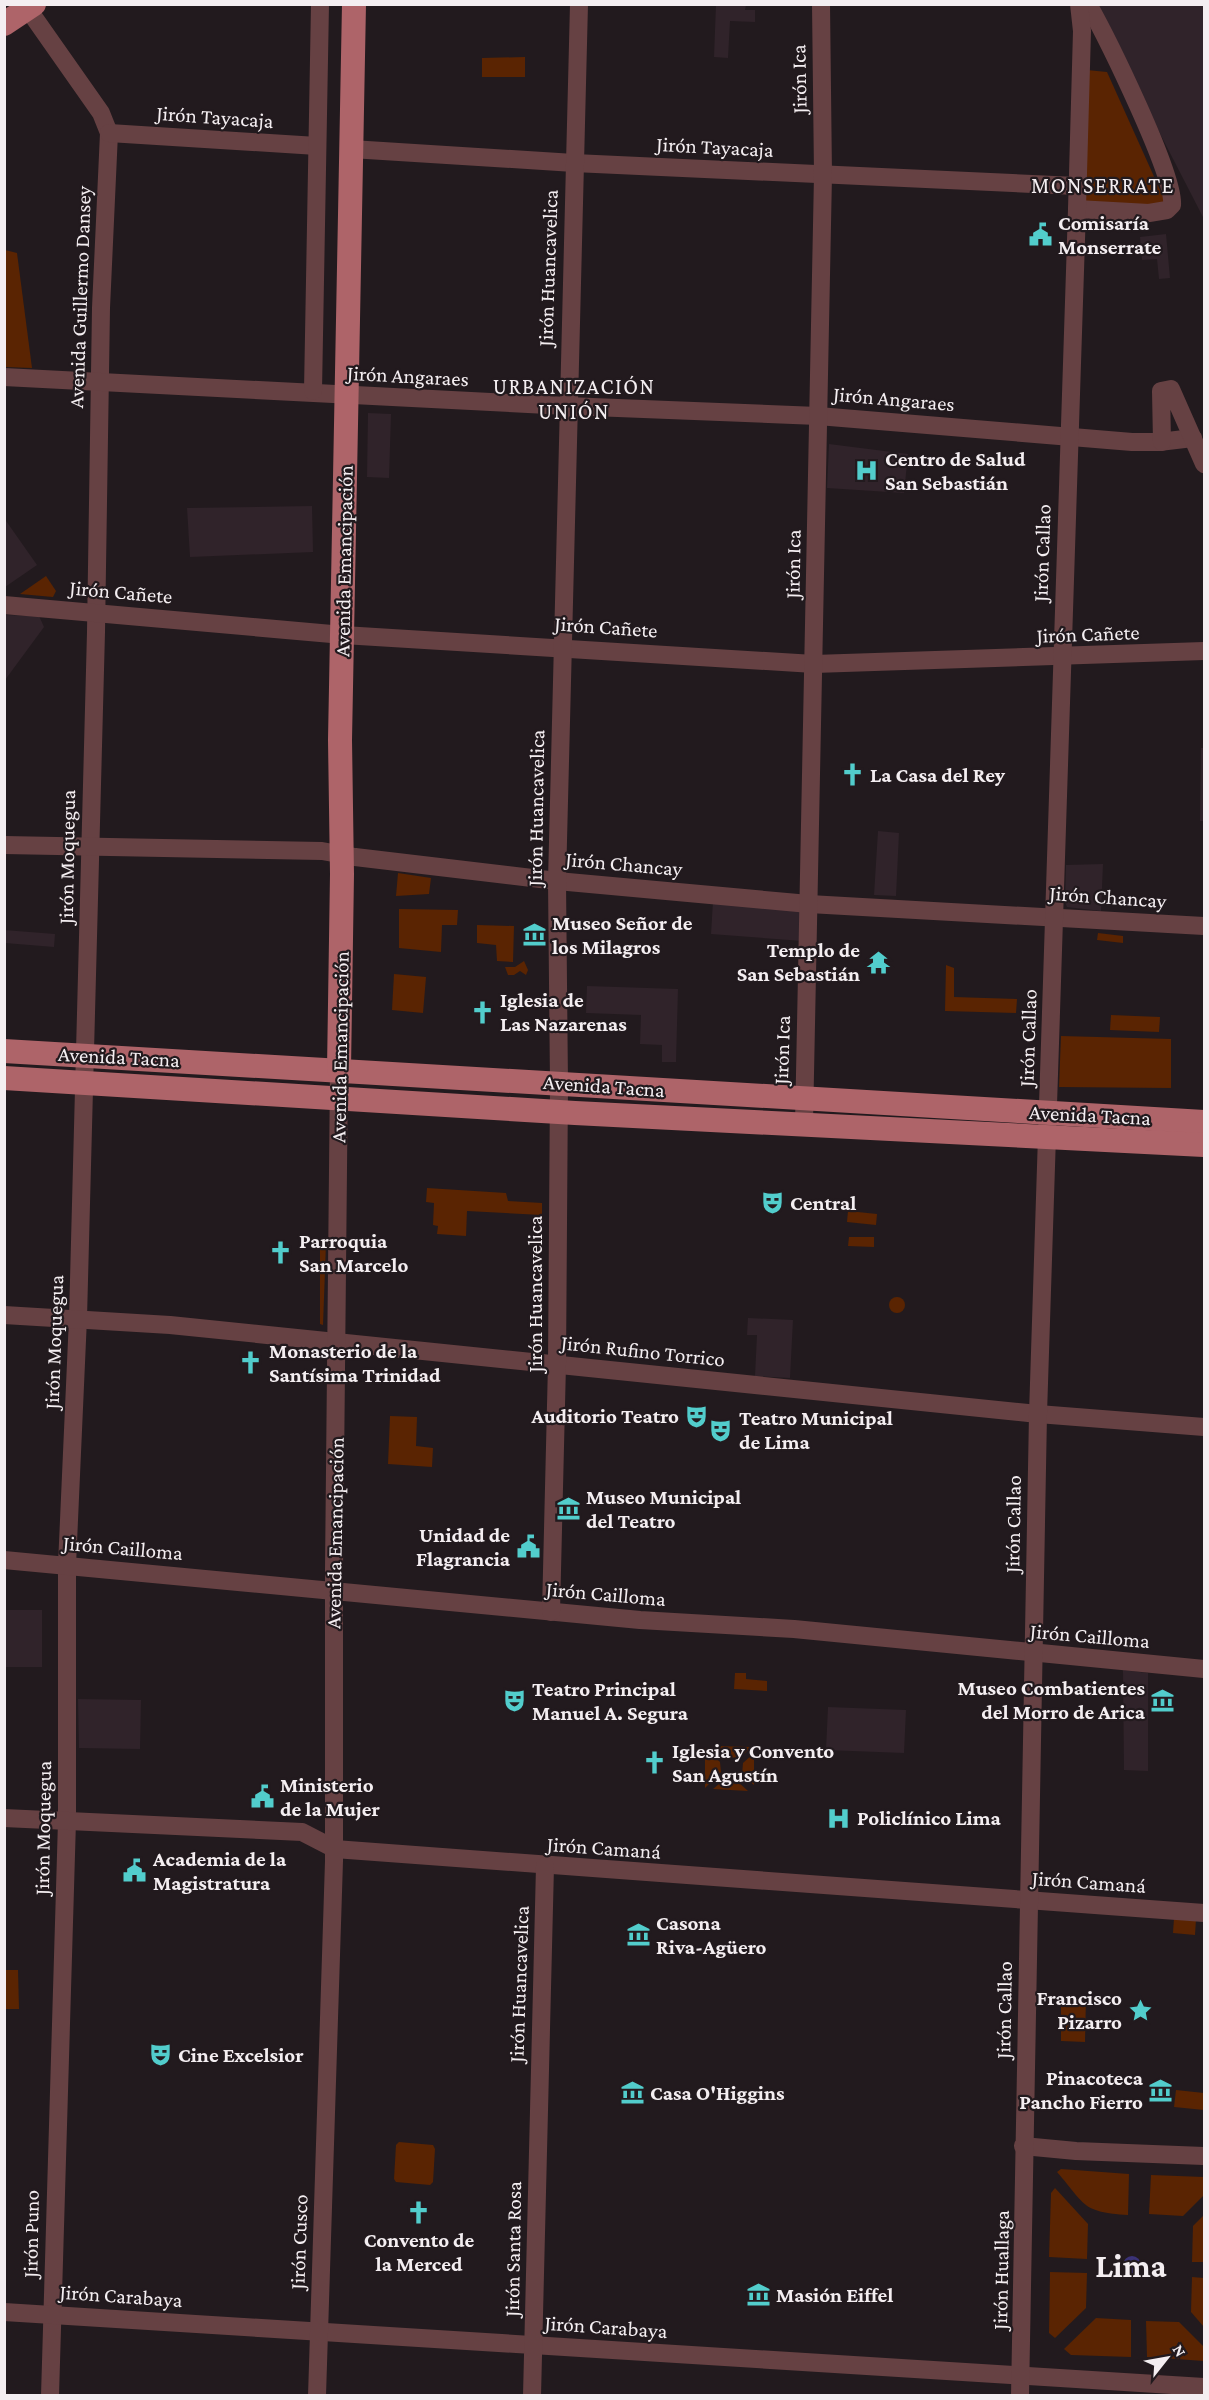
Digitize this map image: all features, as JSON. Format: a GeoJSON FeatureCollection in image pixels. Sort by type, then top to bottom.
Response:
{"type":"FeatureCollection","features":[{"type":"Feature","properties":{"kind":"main road","name":"Avenida Emancipación"},"geometry":{"type":"LineString","coordinates":[[339,1064],[342,855],[340,740],[354,4]]}},
{"type":"Feature","properties":{"kind":"main road"},"geometry":{"type":"LineString","coordinates":[[4,24],[20,7]]}},
{"type":"Feature","properties":{"kind":"main road","name":"Avenida Tacna"},"geometry":{"type":"LineString","coordinates":[[4,1042],[84,1051]]}},
{"type":"Feature","properties":{"kind":"main road","name":"Avenida Tacna"},"geometry":{"type":"LineString","coordinates":[[4,1051],[84,1051],[339,1064],[1049,1106],[1204,1108]]}},
{"type":"Feature","properties":{"kind":"main road","name":"Avenida Tacna"},"geometry":{"type":"LineString","coordinates":[[4,1078],[338,1096],[559,1115],[804,1124],[1204,1145]]}},
{"type":"Feature","properties":{"kind":"main road","name":"Avenida Tacna"},"geometry":{"type":"LineString","coordinates":[[1049,1106],[1204,1122]]}},
{"type":"Feature","properties":{"kind":"street"},"geometry":{"type":"LineString","coordinates":[[313,392],[320,4]]}},
{"type":"Feature","properties":{"kind":"street","name":"Jirón Huancavelica"},"geometry":{"type":"LineString","coordinates":[[551,1612],[557,1364],[559,1078],[557,881],[567,406],[579,4]]}},
{"type":"Feature","properties":{"kind":"street","name":"Jirón Ica"},"geometry":{"type":"LineString","coordinates":[[804,1124],[823,175],[821,4]]}},
{"type":"Feature","properties":{"kind":"street","name":"Jirón Callao"},"geometry":{"type":"LineString","coordinates":[[1023,2146],[1038,1414],[1049,1106],[1067,436],[1077,209],[1082,31],[1079,4]]}},
{"type":"Feature","properties":{"kind":"street"},"geometry":{"type":"LineString","coordinates":[[1077,209],[1149,213],[1167,210],[1172,205],[1172,189],[1166,174],[1088,4]]}},
{"type":"Feature","properties":{"kind":"street","name":"Avenida Guillermo Dansey"},"geometry":{"type":"LineString","coordinates":[[20,7],[101,113],[109,133],[99,381],[97,612]]}},
{"type":"Feature","properties":{"kind":"street","name":"Jirón Tayacaja"},"geometry":{"type":"LineString","coordinates":[[109,133],[317,146]]}},
{"type":"Feature","properties":{"kind":"street","name":"Jirón Tayacaja"},"geometry":{"type":"LineString","coordinates":[[351,149],[574,163],[1077,186]]}},
{"type":"Feature","properties":{"kind":"street","name":"Jirón Angaraes"},"geometry":{"type":"LineString","coordinates":[[4,377],[313,392],[348,396],[818,416],[1132,442],[1162,442],[1193,438]]}},
{"type":"Feature","properties":{"kind":"street"},"geometry":{"type":"LineString","coordinates":[[1162,442],[1163,389],[1173,390],[1204,464]]}},
{"type":"Feature","properties":{"kind":"street","name":"Jirón Cañete"},"geometry":{"type":"LineString","coordinates":[[4,605],[343,635],[562,646],[814,664],[1061,658],[1204,651]]}},
{"type":"Feature","properties":{"kind":"street","name":"Jirón Moquegua"},"geometry":{"type":"LineString","coordinates":[[57,2074],[67,1821],[67,1565],[78,1318],[97,612]]}},
{"type":"Feature","properties":{"kind":"street","name":"Jirón Chancay"},"geometry":{"type":"LineString","coordinates":[[4,845],[313,850],[557,881],[809,904],[1204,926]]}},
{"type":"Feature","properties":{"kind":"street","name":"Avenida Emancipación"},"geometry":{"type":"LineString","coordinates":[[326,2090],[335,1849],[334,1590],[339,1064]]}},
{"type":"Feature","properties":{"kind":"street","name":"Jirón Rufino Torrico"},"geometry":{"type":"LineString","coordinates":[[4,1315],[78,1318],[338,1342],[1038,1414],[1204,1427]]}},
{"type":"Feature","properties":{"kind":"street","name":"Jirón Cailloma"},"geometry":{"type":"LineString","coordinates":[[4,1560],[551,1612],[794,1629],[1204,1669]]}},
{"type":"Feature","properties":{"kind":"street","name":"Jirón Camaná"},"geometry":{"type":"LineString","coordinates":[[4,1818],[302,1832],[335,1849],[1204,1913]]}},
{"type":"Feature","properties":{"kind":"street","name":"Jirón Huancavelica"},"geometry":{"type":"LineString","coordinates":[[539,2103],[545,1866]]}},
{"type":"Feature","properties":{"kind":"street","name":"Jirón Puno"},"geometry":{"type":"LineString","coordinates":[[50,2396],[57,2074]]}},
{"type":"Feature","properties":{"kind":"street","name":"Jirón Cusco"},"geometry":{"type":"LineString","coordinates":[[317,2396],[326,2090]]}},
{"type":"Feature","properties":{"kind":"street","name":"Jirón Santa Rosa"},"geometry":{"type":"LineString","coordinates":[[532,2396],[539,2103]]}},
{"type":"Feature","properties":{"kind":"street"},"geometry":{"type":"LineString","coordinates":[[1023,2146],[1076,2151],[1204,2156]]}},
{"type":"Feature","properties":{"kind":"street","name":"Jirón Huallaga"},"geometry":{"type":"LineString","coordinates":[[1020,2396],[1023,2146]]}},
{"type":"Feature","properties":{"kind":"street","name":"Jirón Carabaya"},"geometry":{"type":"LineString","coordinates":[[4,2312],[1204,2387]]}},
{"type":"Feature","properties":{"kind":"shaded area"},"geometry":{"type":"Polygon","coordinates":[[[716,4],[746,5],[745,10],[755,10],[755,22],[730,21],[728,58],[714,57],[716,4]]]}},
{"type":"Feature","properties":{"kind":"shaded area"},"geometry":{"type":"Polygon","coordinates":[[[1096,5],[1204,5],[1204,219],[1153,120],[1096,5]]]}},
{"type":"Feature","properties":{"kind":"shaded area"},"geometry":{"type":"Polygon","coordinates":[[[525,57],[525,77],[482,77],[482,58],[525,57]]]}},
{"type":"Feature","properties":{"kind":"shaded area"},"geometry":{"type":"Polygon","coordinates":[[[1087,70],[1107,72],[1165,201],[1163,210],[1083,202],[1087,70]]]}},
{"type":"Feature","properties":{"kind":"shaded area"},"geometry":{"type":"Polygon","coordinates":[[[1166,234],[1170,278],[1159,279],[1157,259],[1142,260],[1140,237],[1166,234]]]}},
{"type":"Feature","properties":{"kind":"shaded area"},"geometry":{"type":"Polygon","coordinates":[[[5,250],[17,253],[32,368],[5,367],[5,250]]]}},
{"type":"Feature","properties":{"kind":"shaded area"},"geometry":{"type":"Polygon","coordinates":[[[368,413],[391,414],[389,478],[367,477],[368,413]]]}},
{"type":"Feature","properties":{"kind":"shaded area","name":"Centro de Salud San Sebastián"},"geometry":{"type":"Polygon","coordinates":[[[829,444],[908,454],[904,493],[827,488],[829,444]]]}},
{"type":"Feature","properties":{"kind":"shaded area"},"geometry":{"type":"Polygon","coordinates":[[[312,506],[313,552],[190,557],[187,508],[312,506]]]}},
{"type":"Feature","properties":{"kind":"shaded area"},"geometry":{"type":"Polygon","coordinates":[[[4,518],[37,565],[5,587],[4,587],[4,518]]]}},
{"type":"Feature","properties":{"kind":"shaded area"},"geometry":{"type":"Polygon","coordinates":[[[46,576],[56,591],[53,597],[20,594],[46,576]]]}},
{"type":"Feature","properties":{"kind":"shaded area"},"geometry":{"type":"Polygon","coordinates":[[[5,615],[39,616],[44,627],[5,680],[5,615]]]}},
{"type":"Feature","properties":{"kind":"shaded area"},"geometry":{"type":"Polygon","coordinates":[[[1201,748],[1204,748],[1204,821],[1200,821],[1201,748]]]}},
{"type":"Feature","properties":{"kind":"shaded area"},"geometry":{"type":"Polygon","coordinates":[[[878,831],[899,833],[896,896],[874,895],[878,831]]]}},
{"type":"Feature","properties":{"kind":"shaded area"},"geometry":{"type":"Polygon","coordinates":[[[1103,864],[1101,911],[1067,907],[1065,902],[1066,865],[1103,864]]]}},
{"type":"Feature","properties":{"kind":"shaded area"},"geometry":{"type":"Polygon","coordinates":[[[398,873],[431,878],[429,894],[396,896],[398,873]]]}},
{"type":"Feature","properties":{"kind":"shaded area"},"geometry":{"type":"Polygon","coordinates":[[[713,901],[804,911],[803,941],[711,934],[713,901]]]}},
{"type":"Feature","properties":{"kind":"shaded area"},"geometry":{"type":"Polygon","coordinates":[[[399,909],[458,910],[457,925],[442,925],[441,952],[399,948],[399,909]]]}},
{"type":"Feature","properties":{"kind":"shaded area"},"geometry":{"type":"Polygon","coordinates":[[[477,925],[514,926],[513,962],[497,961],[496,945],[477,943],[477,925]]]}},
{"type":"Feature","properties":{"kind":"shaded area"},"geometry":{"type":"Polygon","coordinates":[[[4,930],[55,934],[54,947],[5,943],[4,930]]]}},
{"type":"Feature","properties":{"kind":"shaded area"},"geometry":{"type":"Polygon","coordinates":[[[1098,933],[1123,936],[1123,943],[1097,940],[1098,933]]]}},
{"type":"Feature","properties":{"kind":"shaded area"},"geometry":{"type":"Polygon","coordinates":[[[524,961],[528,970],[526,975],[520,971],[514,975],[508,975],[505,967],[515,967],[524,961]]]}},
{"type":"Feature","properties":{"kind":"shaded area"},"geometry":{"type":"Polygon","coordinates":[[[946,965],[954,968],[954,997],[1017,999],[1016,1013],[945,1011],[946,965]]]}},
{"type":"Feature","properties":{"kind":"shaded area"},"geometry":{"type":"Polygon","coordinates":[[[394,974],[426,977],[423,1013],[392,1010],[394,974]]]}},
{"type":"Feature","properties":{"kind":"shaded area"},"geometry":{"type":"Polygon","coordinates":[[[587,986],[678,989],[676,1062],[662,1062],[662,1045],[640,1044],[641,1015],[586,1013],[587,986]]]}},
{"type":"Feature","properties":{"kind":"shaded area"},"geometry":{"type":"Polygon","coordinates":[[[1111,1015],[1160,1017],[1159,1032],[1110,1030],[1111,1015]]]}},
{"type":"Feature","properties":{"kind":"shaded area"},"geometry":{"type":"Polygon","coordinates":[[[1061,1036],[1171,1039],[1171,1088],[1059,1087],[1061,1036]]]}},
{"type":"Feature","properties":{"kind":"shaded area"},"geometry":{"type":"Polygon","coordinates":[[[427,1188],[506,1193],[508,1201],[542,1203],[542,1215],[467,1211],[466,1236],[437,1234],[438,1226],[433,1225],[434,1203],[426,1202],[427,1188]]]}},
{"type":"Feature","properties":{"kind":"shaded area"},"geometry":{"type":"Polygon","coordinates":[[[848,1211],[877,1214],[876,1225],[847,1222],[848,1211]]]}},
{"type":"Feature","properties":{"kind":"shaded area"},"geometry":{"type":"Polygon","coordinates":[[[849,1237],[874,1237],[874,1247],[848,1246],[849,1237]]]}},
{"type":"Feature","properties":{"kind":"shaded area"},"geometry":{"type":"Polygon","coordinates":[[[320,1243],[326,1243],[323,1325],[320,1324],[320,1243]]]}},
{"type":"Feature","properties":{"kind":"shaded area"},"geometry":{"type":"Polygon","coordinates":[[[894,1297],[900,1297],[905,1305],[903,1311],[894,1313],[889,1308],[889,1302],[894,1297]]]}},
{"type":"Feature","properties":{"kind":"shaded area"},"geometry":{"type":"Polygon","coordinates":[[[748,1318],[793,1320],[790,1378],[755,1376],[757,1335],[747,1335],[748,1318]]]}},
{"type":"Feature","properties":{"kind":"shaded area"},"geometry":{"type":"Polygon","coordinates":[[[390,1416],[417,1417],[416,1446],[433,1448],[432,1467],[388,1464],[390,1416]]]}},
{"type":"Feature","properties":{"kind":"shaded area"},"geometry":{"type":"Polygon","coordinates":[[[5,1610],[42,1610],[42,1667],[5,1667],[5,1610]]]}},
{"type":"Feature","properties":{"kind":"shaded area"},"geometry":{"type":"Polygon","coordinates":[[[1123,1670],[1148,1673],[1148,1771],[1124,1770],[1123,1670]]]}},
{"type":"Feature","properties":{"kind":"shaded area"},"geometry":{"type":"Polygon","coordinates":[[[735,1673],[746,1673],[746,1679],[767,1681],[767,1691],[734,1689],[735,1673]]]}},
{"type":"Feature","properties":{"kind":"shaded area"},"geometry":{"type":"Polygon","coordinates":[[[78,1699],[141,1700],[140,1749],[79,1748],[78,1699]]]}},
{"type":"Feature","properties":{"kind":"shaded area"},"geometry":{"type":"Polygon","coordinates":[[[828,1707],[906,1710],[904,1753],[826,1750],[828,1707]]]}},
{"type":"Feature","properties":{"kind":"shaded area"},"geometry":{"type":"Polygon","coordinates":[[[716,1746],[751,1747],[741,1757],[726,1758],[716,1746]]]}},
{"type":"Feature","properties":{"kind":"shaded area"},"geometry":{"type":"Polygon","coordinates":[[[705,1748],[720,1762],[721,1772],[705,1788],[705,1748]]]}},
{"type":"Feature","properties":{"kind":"shaded area"},"geometry":{"type":"Polygon","coordinates":[[[754,1753],[754,1785],[742,1775],[743,1763],[754,1753]]]}},
{"type":"Feature","properties":{"kind":"shaded area"},"geometry":{"type":"Polygon","coordinates":[[[725,1779],[737,1781],[748,1791],[713,1789],[725,1779]]]}},
{"type":"Feature","properties":{"kind":"shaded area"},"geometry":{"type":"Polygon","coordinates":[[[1174,1918],[1196,1919],[1195,1935],[1173,1933],[1174,1918]]]}},
{"type":"Feature","properties":{"kind":"shaded area"},"geometry":{"type":"Polygon","coordinates":[[[4,1970],[18,1970],[19,2009],[5,2009],[4,1970]]]}},
{"type":"Feature","properties":{"kind":"shaded area"},"geometry":{"type":"Polygon","coordinates":[[[1061,1997],[1086,1997],[1085,2042],[1061,2041],[1061,1997]]]}},
{"type":"Feature","properties":{"kind":"shaded area"},"geometry":{"type":"Polygon","coordinates":[[[1176,2090],[1204,2093],[1204,2110],[1174,2107],[1176,2090]]]}},
{"type":"Feature","properties":{"kind":"shaded area"},"geometry":{"type":"Polygon","coordinates":[[[399,2142],[433,2145],[435,2149],[433,2182],[430,2185],[396,2182],[394,2179],[396,2145],[399,2142]]]}},
{"type":"Feature","properties":{"kind":"shaded area"},"geometry":{"type":"Polygon","coordinates":[[[1061,2169],[1129,2174],[1128,2215],[1101,2212],[1086,2205],[1057,2172],[1061,2169]]]}},
{"type":"Feature","properties":{"kind":"shaded area"},"geometry":{"type":"Polygon","coordinates":[[[1151,2175],[1204,2177],[1204,2195],[1183,2216],[1149,2214],[1151,2175]]]}},
{"type":"Feature","properties":{"kind":"shaded area"},"geometry":{"type":"Polygon","coordinates":[[[1055,2188],[1088,2224],[1087,2259],[1049,2257],[1051,2193],[1055,2188]]]}},
{"type":"Feature","properties":{"kind":"shaded area"},"geometry":{"type":"Polygon","coordinates":[[[1204,2215],[1204,2262],[1192,2262],[1193,2226],[1204,2215]]]}},
{"type":"Feature","properties":{"kind":"shaded area"},"geometry":{"type":"Polygon","coordinates":[[[1128,2256],[1136,2256],[1141,2261],[1139,2272],[1128,2274],[1123,2269],[1123,2261],[1128,2256]]]}},
{"type":"Feature","properties":{"kind":"shaded area"},"geometry":{"type":"Polygon","coordinates":[[[1050,2272],[1087,2273],[1086,2308],[1055,2338],[1049,2333],[1050,2272]]]}},
{"type":"Feature","properties":{"kind":"shaded area"},"geometry":{"type":"Polygon","coordinates":[[[1192,2277],[1204,2278],[1204,2327],[1191,2312],[1192,2277]]]}},
{"type":"Feature","properties":{"kind":"shaded area"},"geometry":{"type":"Polygon","coordinates":[[[1096,2318],[1131,2320],[1131,2357],[1071,2355],[1064,2349],[1096,2318]]]}},
{"type":"Feature","properties":{"kind":"shaded area"},"geometry":{"type":"Polygon","coordinates":[[[1146,2321],[1179,2322],[1204,2347],[1204,2361],[1147,2357],[1146,2321]]]}},
{"type":"Feature","properties":{"kind":"place","name":"Comisaría Monserrate"},"geometry":{"type":"Point","coordinates":[1040,235]}},
{"type":"Feature","properties":{"kind":"place","name":"Centro de Salud San Sebastián"},"geometry":{"type":"Point","coordinates":[867,471]}},
{"type":"Feature","properties":{"kind":"place","name":"La Casa del Rey"},"geometry":{"type":"Point","coordinates":[852,775]}},
{"type":"Feature","properties":{"kind":"place","name":"Museo Señor de los Milagros"},"geometry":{"type":"Point","coordinates":[534,935]}},
{"type":"Feature","properties":{"kind":"place","name":"Templo de San Sebastián"},"geometry":{"type":"Point","coordinates":[878,962]}},
{"type":"Feature","properties":{"kind":"place","name":"Iglesia de Las Nazarenas"},"geometry":{"type":"Point","coordinates":[482,1012]}},
{"type":"Feature","properties":{"kind":"place","name":"Central"},"geometry":{"type":"Point","coordinates":[772,1203]}},
{"type":"Feature","properties":{"kind":"place","name":"Parroquia San Marcelo"},"geometry":{"type":"Point","coordinates":[281,1253]}},
{"type":"Feature","properties":{"kind":"place","name":"Monasterio de la Santísima Trinidad"},"geometry":{"type":"Point","coordinates":[251,1363]}},
{"type":"Feature","properties":{"kind":"place","name":"Auditorio Teatro"},"geometry":{"type":"Point","coordinates":[697,1416]}},
{"type":"Feature","properties":{"kind":"place","name":"Teatro Municipal de Lima"},"geometry":{"type":"Point","coordinates":[721,1430]}},
{"type":"Feature","properties":{"kind":"place","name":"Museo Municipal del Teatro"},"geometry":{"type":"Point","coordinates":[568,1509]}},
{"type":"Feature","properties":{"kind":"place","name":"Unidad de Flagrancia"},"geometry":{"type":"Point","coordinates":[528,1547]}},
{"type":"Feature","properties":{"kind":"place","name":"Museo Combatientes del Morro de Arica"},"geometry":{"type":"Point","coordinates":[1163,1700]}},
{"type":"Feature","properties":{"kind":"place","name":"Teatro Principal Manuel A. Segura"},"geometry":{"type":"Point","coordinates":[514,1701]}},
{"type":"Feature","properties":{"kind":"place","name":"Iglesia y Convento San Agustín"},"geometry":{"type":"Point","coordinates":[654,1763]}},
{"type":"Feature","properties":{"kind":"place","name":"Ministerio de la Mujer"},"geometry":{"type":"Point","coordinates":[262,1797]}},
{"type":"Feature","properties":{"kind":"place","name":"Policlínico Lima"},"geometry":{"type":"Point","coordinates":[839,1818]}},
{"type":"Feature","properties":{"kind":"place","name":"Academia de la Magistratura"},"geometry":{"type":"Point","coordinates":[135,1871]}},
{"type":"Feature","properties":{"kind":"place","name":"Casona Riva-Agüero"},"geometry":{"type":"Point","coordinates":[638,1935]}},
{"type":"Feature","properties":{"kind":"place","name":"Francisco Pizarro"},"geometry":{"type":"Point","coordinates":[1140,2010]}},
{"type":"Feature","properties":{"kind":"place","name":"Cine Excelsior"},"geometry":{"type":"Point","coordinates":[160,2055]}},
{"type":"Feature","properties":{"kind":"place","name":"Pinacoteca Pancho Fierro"},"geometry":{"type":"Point","coordinates":[1161,2090]}},
{"type":"Feature","properties":{"kind":"place","name":"Casa O'Higgins"},"geometry":{"type":"Point","coordinates":[632,2093]}},
{"type":"Feature","properties":{"kind":"place","name":"Convento de la Merced"},"geometry":{"type":"Point","coordinates":[419,2212]}},
{"type":"Feature","properties":{"kind":"place","name":"Masión Eiffel"},"geometry":{"type":"Point","coordinates":[758,2295]}},
{"type":"Feature","properties":{"kind":"district","name":"MONSERRATE"},"geometry":{"type":"Point","coordinates":[1103,185]}},
{"type":"Feature","properties":{"kind":"district","name":"URBANIZACIÓN UNIÓN"},"geometry":{"type":"Point","coordinates":[574,398]}},
{"type":"Feature","properties":{"kind":"district","name":"Lima"},"geometry":{"type":"Point","coordinates":[1131,2265]}}]}
